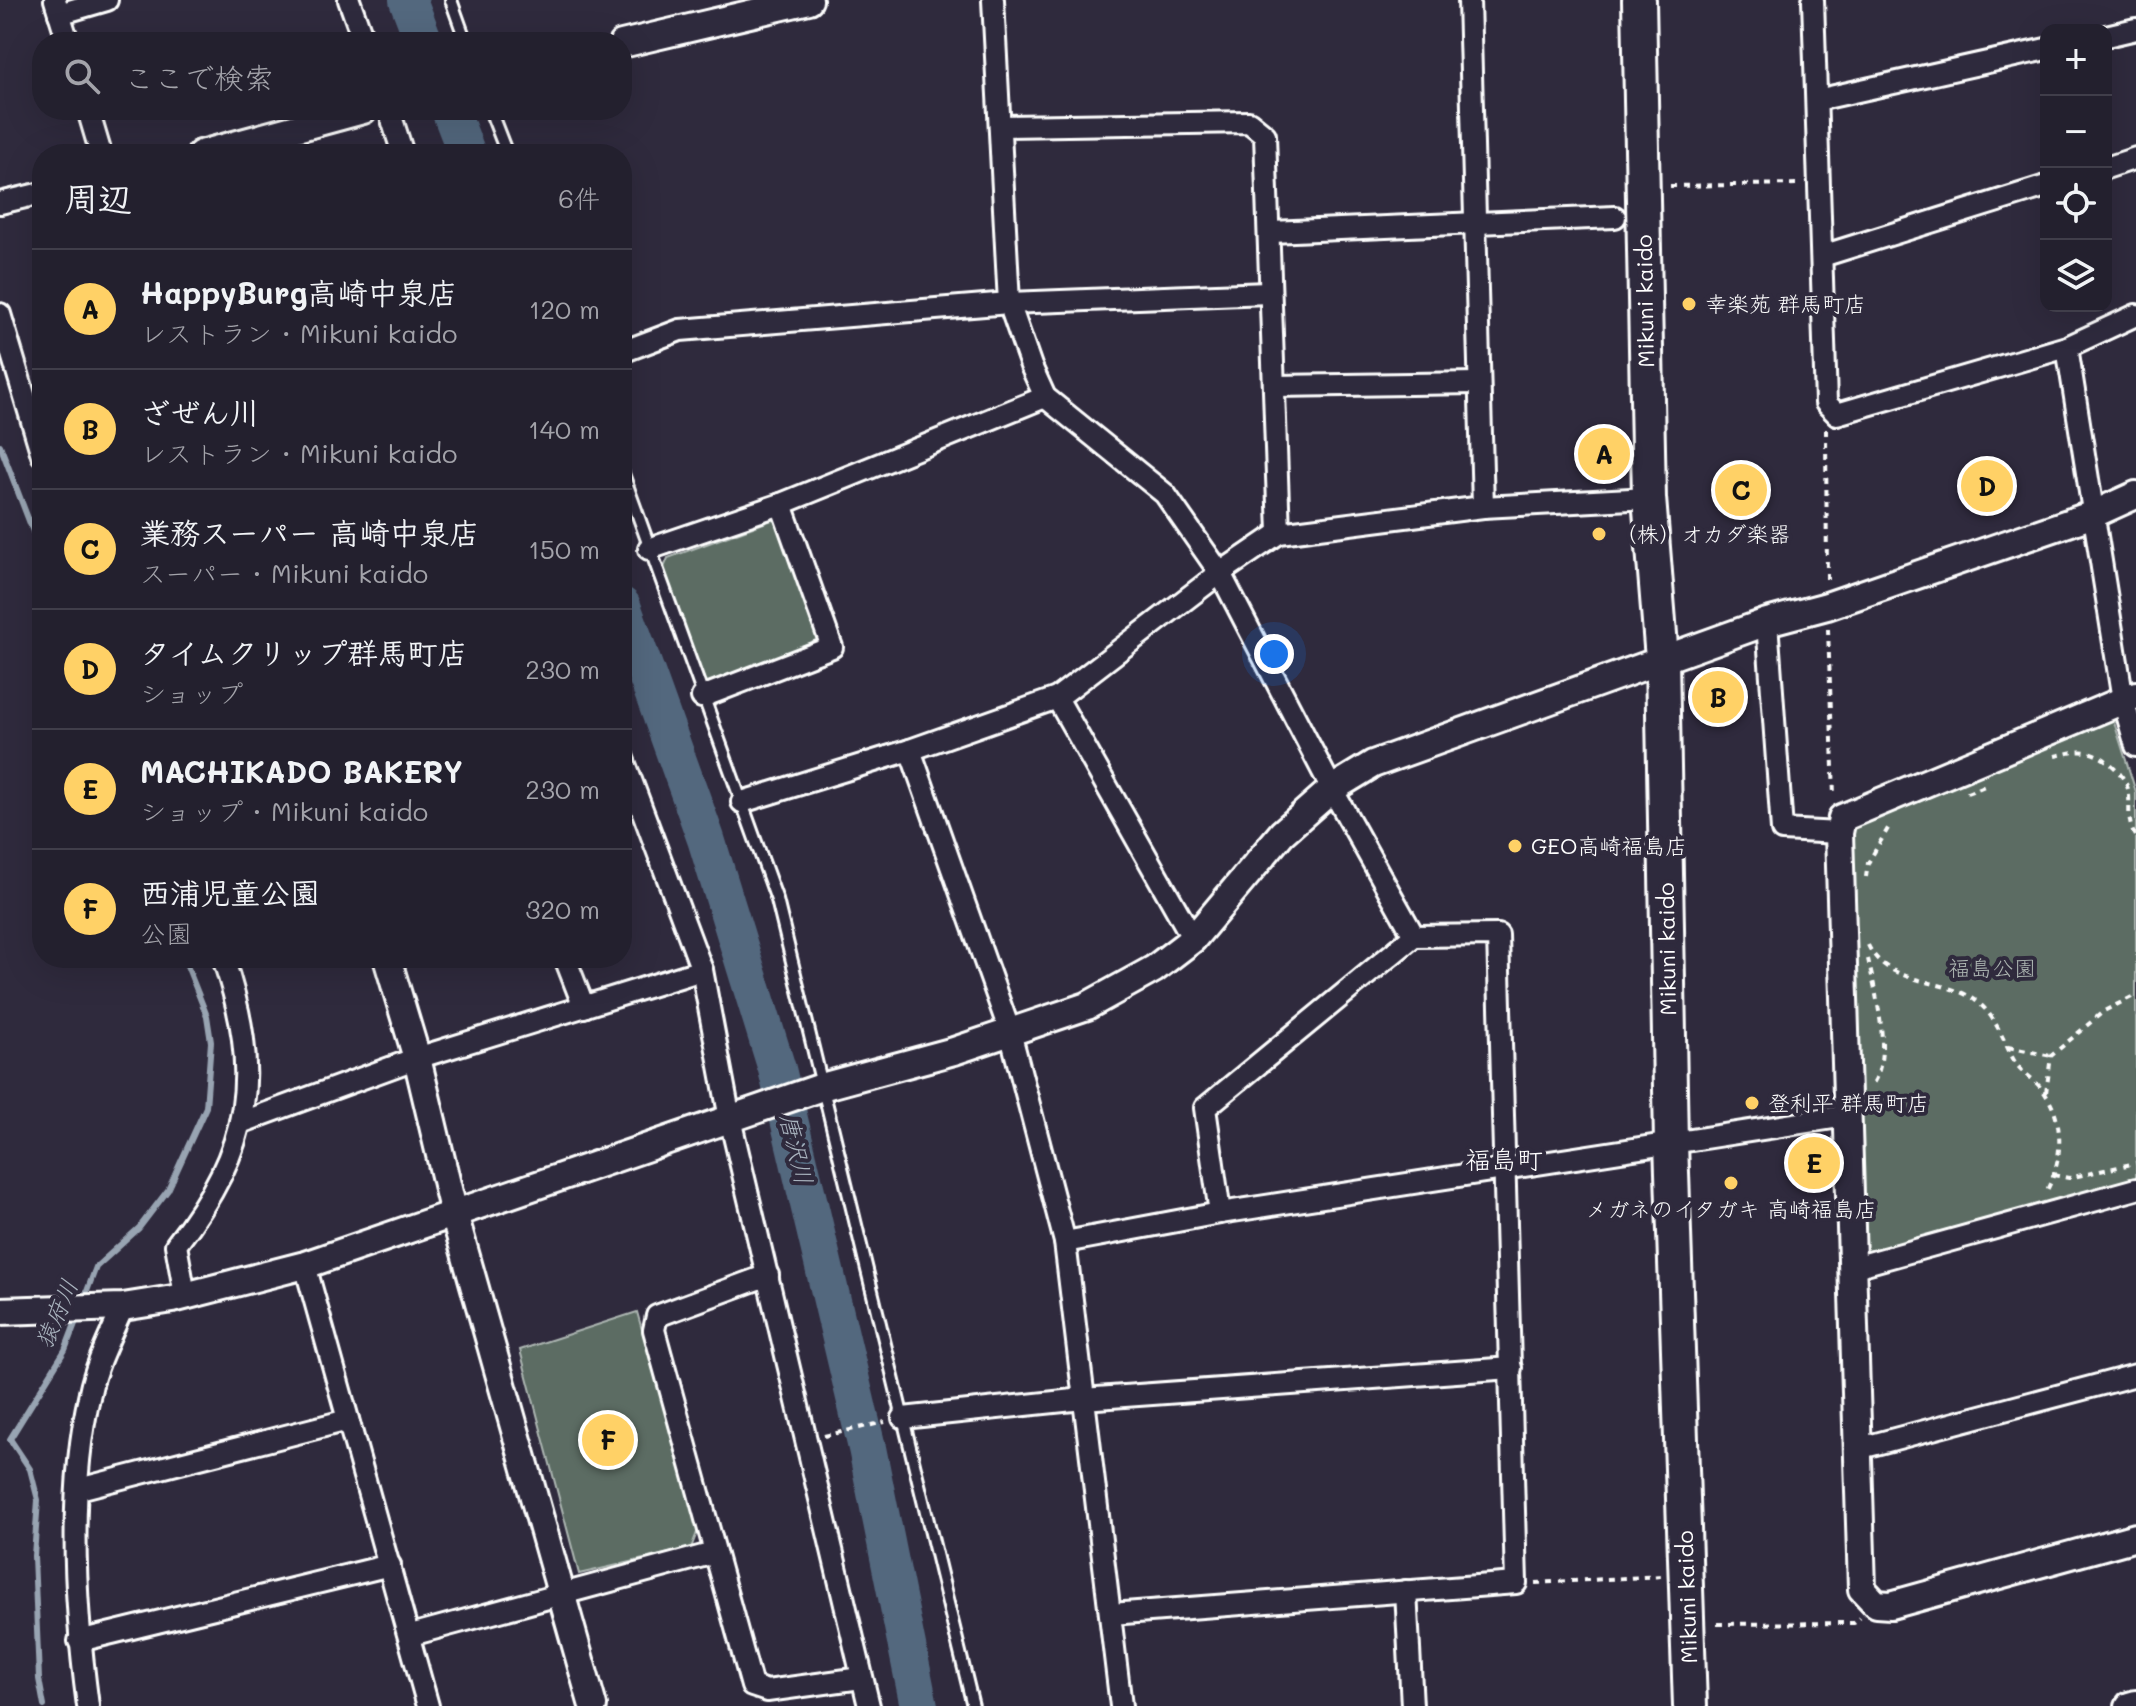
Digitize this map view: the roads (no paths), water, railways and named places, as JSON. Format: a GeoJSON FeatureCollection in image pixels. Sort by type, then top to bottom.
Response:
{"type":"FeatureCollection","features":[{"type":"Feature","properties":{"kind":"main road","name":"Mikuni kaido"},"geometry":{"type":"LineString","coordinates":[[1639,0],[1649,498],[1662,659],[1671,1143],[1690,1706]]}},
{"type":"Feature","properties":{"kind":"street"},"geometry":{"type":"LineString","coordinates":[[65,32],[57,7],[107,0]]}},
{"type":"Feature","properties":{"kind":"street"},"geometry":{"type":"LineString","coordinates":[[349,0],[360,32]]}},
{"type":"Feature","properties":{"kind":"street"},"geometry":{"type":"LineString","coordinates":[[632,41],[752,6],[809,0]]}},
{"type":"Feature","properties":{"kind":"street"},"geometry":{"type":"LineString","coordinates":[[993,0],[1009,303],[1045,397],[1165,494],[1220,573],[1332,789],[1414,936]]}},
{"type":"Feature","properties":{"kind":"street"},"geometry":{"type":"LineString","coordinates":[[1469,0],[1483,507]]}},
{"type":"Feature","properties":{"kind":"street"},"geometry":{"type":"LineString","coordinates":[[1813,0],[1826,403],[1837,414],[2067,347],[2136,315]]}},
{"type":"Feature","properties":{"kind":"street"},"geometry":{"type":"LineString","coordinates":[[2112,35],[2136,29]]}},
{"type":"Feature","properties":{"kind":"street"},"geometry":{"type":"LineString","coordinates":[[1817,100],[2040,50]]}},
{"type":"Feature","properties":{"kind":"street"},"geometry":{"type":"LineString","coordinates":[[91,120],[98,144]]}},
{"type":"Feature","properties":{"kind":"street"},"geometry":{"type":"LineString","coordinates":[[238,144],[326,120]]}},
{"type":"Feature","properties":{"kind":"street"},"geometry":{"type":"LineString","coordinates":[[392,120],[400,144]]}},
{"type":"Feature","properties":{"kind":"street"},"geometry":{"type":"LineString","coordinates":[[1002,126],[1249,122],[1265,135],[1271,232],[1268,293],[1275,386],[1279,533]]}},
{"type":"Feature","properties":{"kind":"street"},"geometry":{"type":"LineString","coordinates":[[2112,166],[2136,158]]}},
{"type":"Feature","properties":{"kind":"street"},"geometry":{"type":"LineString","coordinates":[[1822,256],[2040,188]]}},
{"type":"Feature","properties":{"kind":"street"},"geometry":{"type":"LineString","coordinates":[[0,203],[32,195]]}},
{"type":"Feature","properties":{"kind":"street"},"geometry":{"type":"LineString","coordinates":[[1271,232],[1615,217]]}},
{"type":"Feature","properties":{"kind":"street"},"geometry":{"type":"LineString","coordinates":[[632,348],[680,330],[1009,303],[1268,293]]}},
{"type":"Feature","properties":{"kind":"street"},"geometry":{"type":"LineString","coordinates":[[0,314],[32,421]]}},
{"type":"Feature","properties":{"kind":"street"},"geometry":{"type":"LineString","coordinates":[[2067,347],[2094,514],[2130,697],[2136,746]]}},
{"type":"Feature","properties":{"kind":"street"},"geometry":{"type":"LineString","coordinates":[[1275,386],[1478,383]]}},
{"type":"Feature","properties":{"kind":"street"},"geometry":{"type":"LineString","coordinates":[[642,553],[781,504],[1045,397]]}},
{"type":"Feature","properties":{"kind":"street"},"geometry":{"type":"LineString","coordinates":[[0,1311],[114,1308],[185,1295],[305,1265],[822,1088],[1087,1006],[1154,969],[1193,939],[1282,833],[1332,789],[1373,764],[1767,622],[1827,606],[2094,514],[2136,495]]}},
{"type":"Feature","properties":{"kind":"street"},"geometry":{"type":"LineString","coordinates":[[742,802],[910,750],[1057,698],[1220,573],[1279,533],[1483,507],[1649,498]]}},
{"type":"Feature","properties":{"kind":"street"},"geometry":{"type":"LineString","coordinates":[[702,697],[832,647],[781,504]]}},
{"type":"Feature","properties":{"kind":"street"},"geometry":{"type":"LineString","coordinates":[[1767,622],[1782,830],[1840,825],[2130,697]]}},
{"type":"Feature","properties":{"kind":"street"},"geometry":{"type":"LineString","coordinates":[[1057,698],[1193,939]]}},
{"type":"Feature","properties":{"kind":"street"},"geometry":{"type":"LineString","coordinates":[[910,750],[1010,1032],[1065,1242],[1121,1706]]}},
{"type":"Feature","properties":{"kind":"street"},"geometry":{"type":"LineString","coordinates":[[632,783],[702,970],[768,1275],[869,1706]]}},
{"type":"Feature","properties":{"kind":"street"},"geometry":{"type":"LineString","coordinates":[[1840,825],[1862,1589],[1876,1604],[1891,1605],[2136,1537]]}},
{"type":"Feature","properties":{"kind":"street"},"geometry":{"type":"LineString","coordinates":[[1111,1614],[1516,1583],[1498,935],[1414,936],[1205,1108],[1220,1213]]}},
{"type":"Feature","properties":{"kind":"street"},"geometry":{"type":"LineString","coordinates":[[185,1295],[176,1245],[216,1188],[240,1123],[247,1055],[239,1005],[226,968]]}},
{"type":"Feature","properties":{"kind":"street"},"geometry":{"type":"LineString","coordinates":[[390,968],[417,1058],[454,1214],[593,1706]]}},
{"type":"Feature","properties":{"kind":"street"},"geometry":{"type":"LineString","coordinates":[[569,968],[584,1007]]}},
{"type":"Feature","properties":{"kind":"street"},"geometry":{"type":"LineString","coordinates":[[240,1123],[417,1058],[702,970]]}},
{"type":"Feature","properties":{"kind":"street"},"geometry":{"type":"LineString","coordinates":[[1065,1242],[1220,1213],[1671,1143],[1846,1103]]}},
{"type":"Feature","properties":{"kind":"street"},"geometry":{"type":"LineString","coordinates":[[1851,1268],[2136,1189]]}},
{"type":"Feature","properties":{"kind":"street"},"geometry":{"type":"LineString","coordinates":[[305,1265],[411,1635],[428,1706]]}},
{"type":"Feature","properties":{"kind":"street"},"geometry":{"type":"LineString","coordinates":[[768,1275],[657,1316],[654,1330],[752,1686],[767,1691],[861,1678]]}},
{"type":"Feature","properties":{"kind":"street"},"geometry":{"type":"LineString","coordinates":[[88,1706],[76,1592],[79,1489],[89,1394],[114,1308]]}},
{"type":"Feature","properties":{"kind":"street"},"geometry":{"type":"LineString","coordinates":[[895,1420],[1083,1399],[1511,1368]]}},
{"type":"Feature","properties":{"kind":"street"},"geometry":{"type":"LineString","coordinates":[[1857,1449],[2136,1375]]}},
{"type":"Feature","properties":{"kind":"street"},"geometry":{"type":"LineString","coordinates":[[79,1489],[348,1420]]}},
{"type":"Feature","properties":{"kind":"street"},"geometry":{"type":"LineString","coordinates":[[411,1635],[714,1553]]}},
{"type":"Feature","properties":{"kind":"street"},"geometry":{"type":"LineString","coordinates":[[79,1641],[390,1565]]}},
{"type":"Feature","properties":{"kind":"street"},"geometry":{"type":"LineString","coordinates":[[1406,1591],[1412,1706]]}},
{"type":"Feature","properties":{"kind":"street"},"geometry":{"type":"LineString","coordinates":[[2129,1706],[2136,1704]]}},
{"type":"Feature","properties":{"kind":"lane"},"geometry":{"type":"LineString","coordinates":[[451,0],[462,32]]}},
{"type":"Feature","properties":{"kind":"lane"},"geometry":{"type":"LineString","coordinates":[[494,120],[503,144]]}},
{"type":"Feature","properties":{"kind":"lane"},"geometry":{"type":"LineString","coordinates":[[632,512],[642,553],[702,697],[777,900],[895,1420],[973,1706]]}},
{"type":"Feature","properties":{"kind":"waterway","name":"唐沢川"},"geometry":{"type":"LineString","coordinates":[[408,0],[420,32]]}},
{"type":"Feature","properties":{"kind":"waterway","name":"唐沢川"},"geometry":{"type":"LineString","coordinates":[[454,120],[463,144]]}},
{"type":"Feature","properties":{"kind":"waterway","name":"猿府川"},"geometry":{"type":"LineString","coordinates":[[0,445],[32,529]]}},
{"type":"Feature","properties":{"kind":"waterway","name":"唐沢川"},"geometry":{"type":"LineString","coordinates":[[632,634],[706,839],[777,1069],[867,1448],[919,1706]]}},
{"type":"Feature","properties":{"kind":"waterway","name":"猿府川"},"geometry":{"type":"LineString","coordinates":[[83,1302],[96,1267],[139,1228],[168,1190],[206,1107],[211,1042],[207,1016],[188,968]]}},
{"type":"Feature","properties":{"kind":"waterway","name":"猿府川"},"geometry":{"type":"LineString","coordinates":[[44,1706],[39,1679],[34,1556],[38,1500],[30,1469],[10,1439],[65,1350],[78,1316]]}},
{"type":"Feature","properties":{"kind":"place","name":"幸楽苑 群馬町店"},"geometry":{"type":"Point","coordinates":[1689,304]}},
{"type":"Feature","properties":{"kind":"place","name":"HappyBurg高崎中泉店"},"geometry":{"type":"Point","coordinates":[1604,454]}},
{"type":"Feature","properties":{"kind":"place","name":"タイムクリップ群馬町店"},"geometry":{"type":"Point","coordinates":[1987,486]}},
{"type":"Feature","properties":{"kind":"place","name":"業務スーパー 高崎中泉店"},"geometry":{"type":"Point","coordinates":[1741,490]}},
{"type":"Feature","properties":{"kind":"place","name":"（株）オカダ楽器"},"geometry":{"type":"Point","coordinates":[1599,534]}},
{"type":"Feature","properties":{"kind":"place","name":"ざぜん川"},"geometry":{"type":"Point","coordinates":[1718,697]}},
{"type":"Feature","properties":{"kind":"place","name":"GEO高崎福島店"},"geometry":{"type":"Point","coordinates":[1515,846]}},
{"type":"Feature","properties":{"kind":"place","name":"登利平 群馬町店"},"geometry":{"type":"Point","coordinates":[1752,1103]}},
{"type":"Feature","properties":{"kind":"place","name":"MACHIKADO BAKERY"},"geometry":{"type":"Point","coordinates":[1814,1163]}},
{"type":"Feature","properties":{"kind":"place","name":"メガネのイタガキ 高崎福島店"},"geometry":{"type":"Point","coordinates":[1731,1183]}},
{"type":"Feature","properties":{"kind":"place","name":"西浦児童公園"},"geometry":{"type":"Point","coordinates":[608,1440]}},
{"type":"Feature","properties":{"kind":"district","name":"福島町"},"geometry":{"type":"Point","coordinates":[1504,1160]}},
{"type":"Feature","properties":{"kind":"park label","name":"福島公園"},"geometry":{"type":"Point","coordinates":[1992,968]}}]}
